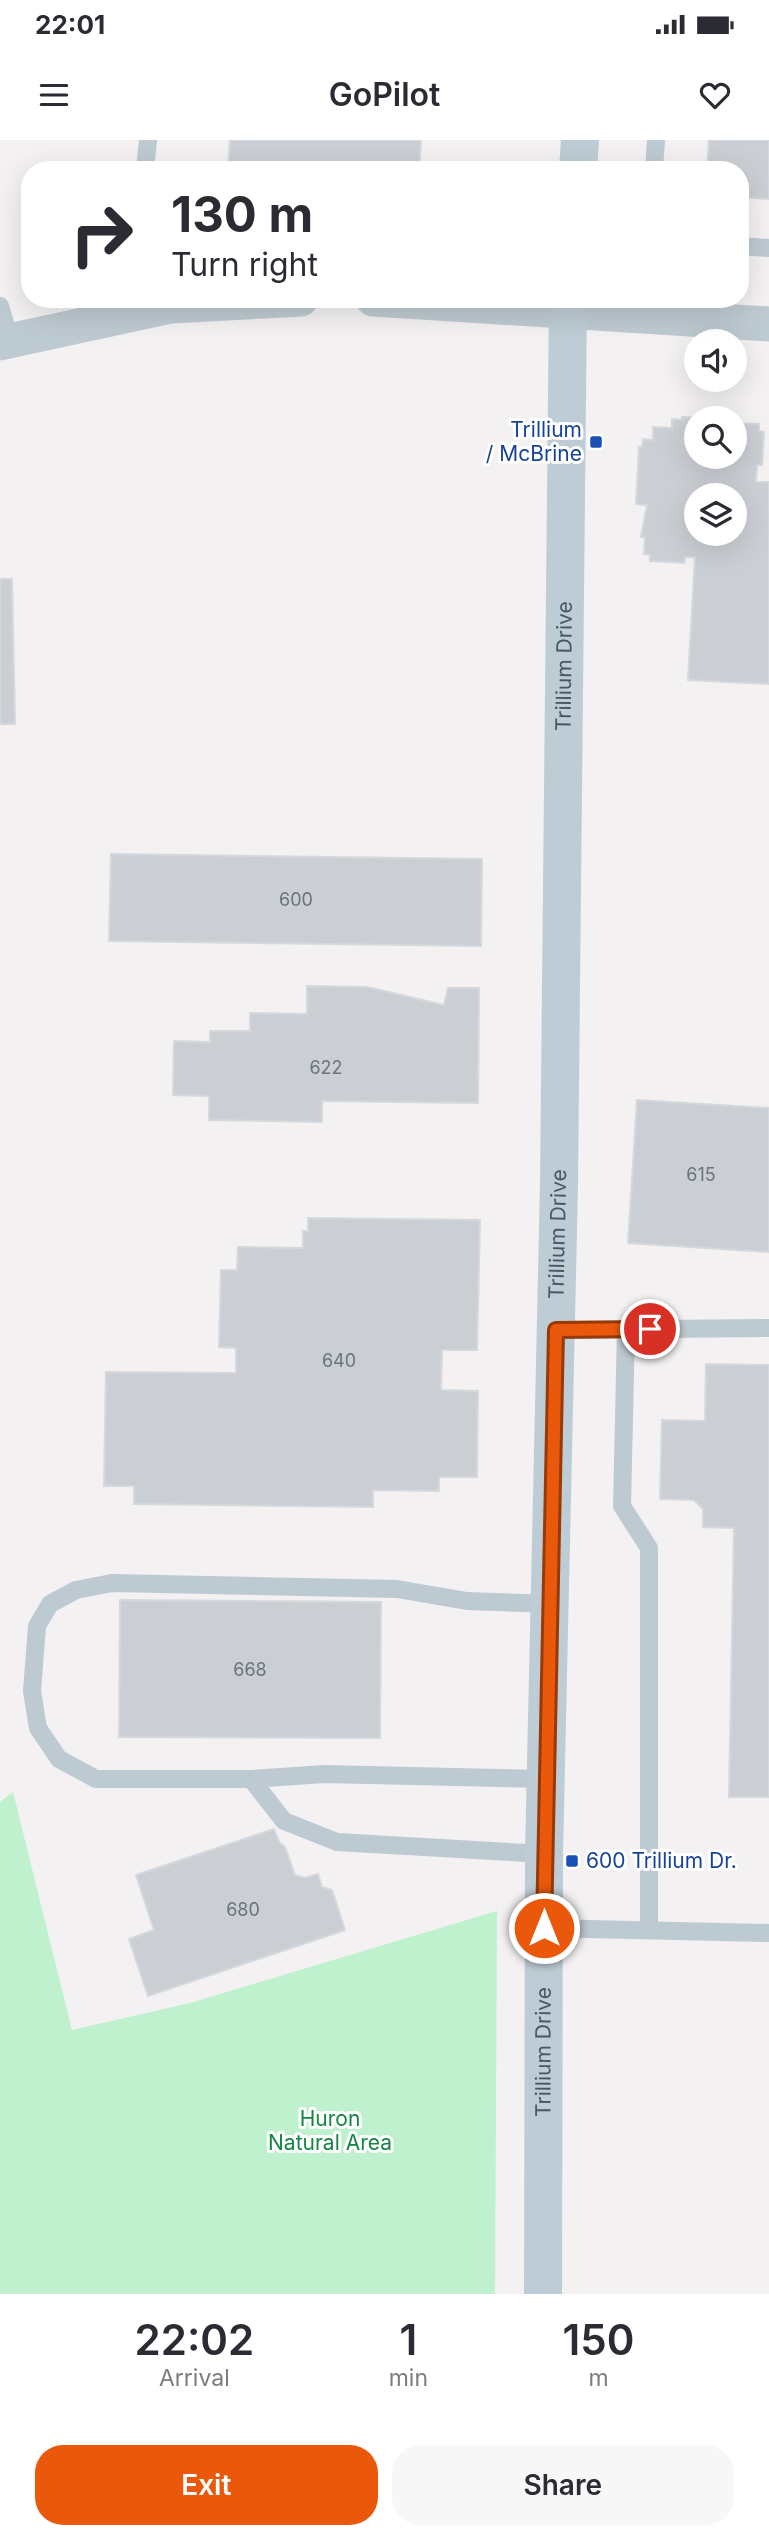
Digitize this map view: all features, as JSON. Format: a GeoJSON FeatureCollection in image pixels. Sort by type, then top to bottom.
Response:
{"type":"FeatureCollection","features":[{"type":"Feature","properties":{"kind":"street"},"geometry":{"type":"LineString","coordinates":[[579,161],[580,140]]}},
{"type":"Feature","properties":{"kind":"street"},"geometry":{"type":"LineString","coordinates":[[5,341],[130,308]]}},
{"type":"Feature","properties":{"kind":"street","name":"Trillium Drive"},"geometry":{"type":"LineString","coordinates":[[543,2294],[544,1854],[556,1330],[567,308]]}},
{"type":"Feature","properties":{"kind":"street"},"geometry":{"type":"LineString","coordinates":[[589,308],[769,324]]}},
{"type":"Feature","properties":{"kind":"lane"},"geometry":{"type":"LineString","coordinates":[[146,161],[148,140]]}},
{"type":"Feature","properties":{"kind":"lane"},"geometry":{"type":"LineString","coordinates":[[655,161],[656,140]]}},
{"type":"Feature","properties":{"kind":"lane"},"geometry":{"type":"LineString","coordinates":[[749,247],[769,248]]}},
{"type":"Feature","properties":{"kind":"lane"},"geometry":{"type":"LineString","coordinates":[[0,306],[5,341]]}},
{"type":"Feature","properties":{"kind":"lane"},"geometry":{"type":"LineString","coordinates":[[556,1330],[769,1328]]}},
{"type":"Feature","properties":{"kind":"lane"},"geometry":{"type":"LineString","coordinates":[[626,1329],[622,1506],[649,1548],[649,1930]]}},
{"type":"Feature","properties":{"kind":"lane"},"geometry":{"type":"LineString","coordinates":[[546,1779],[325,1774],[251,1779],[96,1779],[60,1759],[38,1728],[32,1691],[37,1626],[50,1604],[76,1590],[112,1583],[397,1589],[467,1601],[551,1604]]}},
{"type":"Feature","properties":{"kind":"lane"},"geometry":{"type":"LineString","coordinates":[[251,1779],[284,1821],[337,1842],[544,1854]]}},
{"type":"Feature","properties":{"kind":"lane"},"geometry":{"type":"LineString","coordinates":[[544,1928],[769,1933]]}},
{"type":"Feature","properties":{"kind":"green space","name":"Huron Natural Area"},"geometry":{"type":"Polygon","coordinates":[[[13,1792],[72,2030],[190,2003],[497,1911],[495,2294],[0,2294],[0,1802],[13,1792]]]}},
{"type":"Feature","properties":{"kind":"building"},"geometry":{"type":"Polygon","coordinates":[[[230,140],[421,140],[420,161],[229,161],[230,140]]]}},
{"type":"Feature","properties":{"kind":"building"},"geometry":{"type":"Polygon","coordinates":[[[709,140],[769,140],[769,199],[749,198],[749,161],[708,161],[709,140]]]}},
{"type":"Feature","properties":{"kind":"building"},"geometry":{"type":"Polygon","coordinates":[[[684,417],[684,469],[747,469],[747,424],[759,424],[759,431],[764,432],[762,465],[757,465],[756,482],[769,482],[769,684],[688,680],[695,557],[685,557],[684,563],[650,561],[650,555],[644,554],[645,537],[641,537],[647,505],[636,504],[639,447],[642,447],[643,439],[653,440],[653,427],[672,428],[672,419],[682,420],[684,417]]]}},
{"type":"Feature","properties":{"kind":"building"},"geometry":{"type":"Polygon","coordinates":[[[0,579],[12,579],[15,724],[0,724],[0,579]]]}},
{"type":"Feature","properties":{"kind":"building"},"geometry":{"type":"Polygon","coordinates":[[[111,854],[482,859],[481,946],[109,941],[111,854]]]}},
{"type":"Feature","properties":{"kind":"building"},"geometry":{"type":"Polygon","coordinates":[[[307,986],[367,987],[444,1005],[448,988],[479,988],[478,1103],[322,1101],[322,1122],[209,1120],[209,1096],[173,1095],[174,1041],[210,1042],[210,1031],[250,1031],[250,1013],[307,1014],[307,986]]]}},
{"type":"Feature","properties":{"kind":"building"},"geometry":{"type":"Polygon","coordinates":[[[637,1100],[769,1108],[769,1252],[628,1243],[637,1100]]]}},
{"type":"Feature","properties":{"kind":"building"},"geometry":{"type":"Polygon","coordinates":[[[308,1218],[480,1220],[477,1350],[442,1350],[441,1390],[478,1391],[477,1477],[439,1477],[439,1491],[373,1490],[373,1507],[134,1504],[134,1486],[104,1486],[106,1372],[236,1373],[236,1348],[219,1347],[221,1270],[237,1270],[238,1247],[303,1248],[303,1231],[308,1231],[308,1218]]]}},
{"type":"Feature","properties":{"kind":"building"},"geometry":{"type":"Polygon","coordinates":[[[706,1364],[769,1365],[769,1797],[729,1797],[734,1528],[703,1527],[703,1509],[694,1500],[660,1499],[662,1420],[705,1421],[706,1364]]]}},
{"type":"Feature","properties":{"kind":"building"},"geometry":{"type":"Polygon","coordinates":[[[120,1600],[381,1602],[380,1738],[119,1737],[120,1600]]]}},
{"type":"Feature","properties":{"kind":"building"},"geometry":{"type":"Polygon","coordinates":[[[274,1829],[279,1842],[285,1847],[295,1875],[305,1878],[318,1874],[322,1887],[332,1890],[345,1930],[148,1996],[129,1939],[154,1930],[136,1875],[274,1829]]]}},
{"type":"Feature","properties":{"kind":"place","name":"Trillium / McBrine"},"geometry":{"type":"Point","coordinates":[596,442]}},
{"type":"Feature","properties":{"kind":"place","name":"600 Trillium Dr."},"geometry":{"type":"Point","coordinates":[572,1861]}},
{"type":"Feature","properties":{"kind":"route"},"geometry":{"type":"LineString","coordinates":[[544,1928],[556,1330],[650,1329]]}}]}
